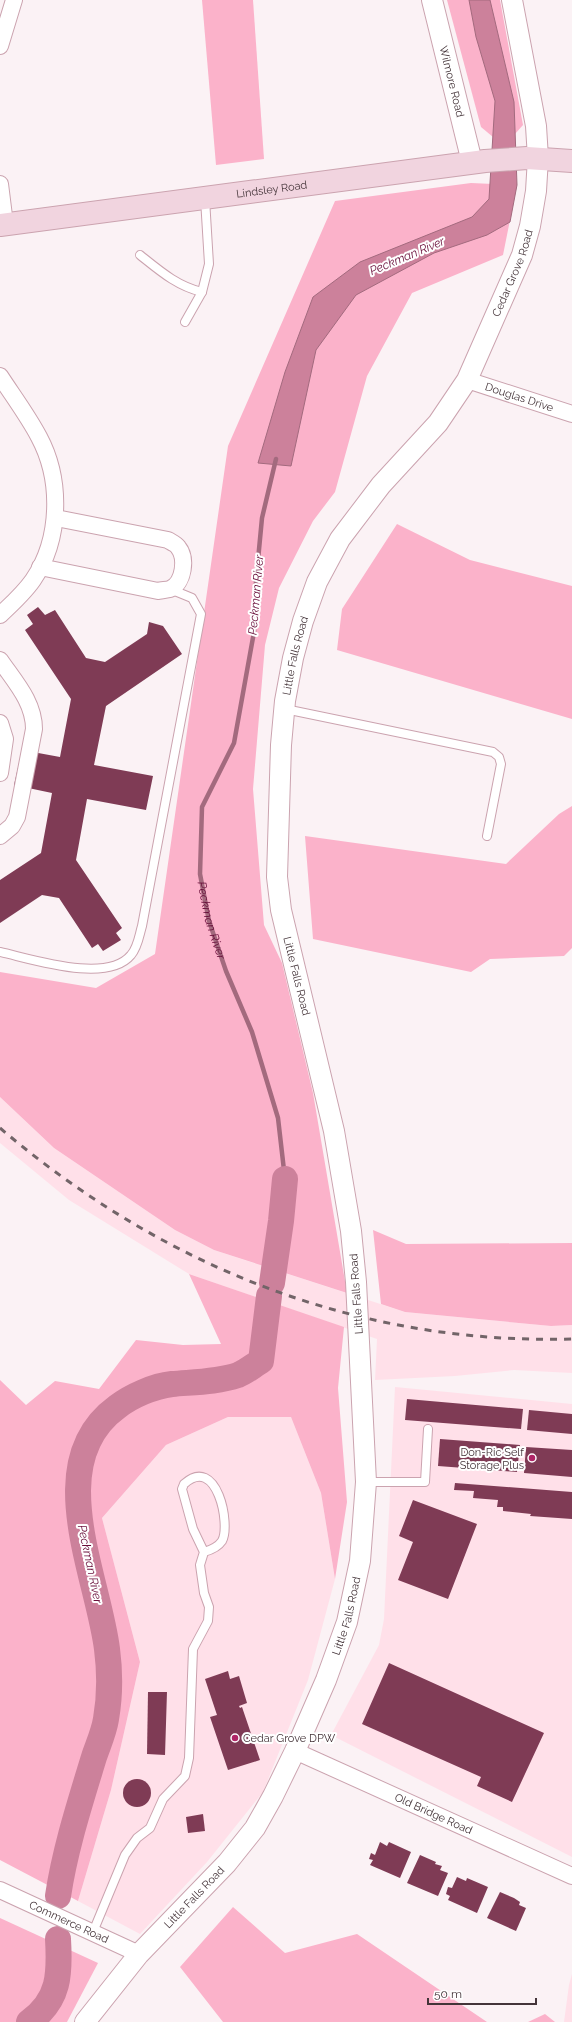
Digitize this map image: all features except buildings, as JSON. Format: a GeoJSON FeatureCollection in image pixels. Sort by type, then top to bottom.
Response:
{"type":"FeatureCollection","features":[{"type":"Feature","properties":{"kind":"main road","name":"Lindsley Road"},"geometry":{"type":"LineString","coordinates":[[3,224],[478,162],[532,158],[572,161]]}},
{"type":"Feature","properties":{"kind":"street"},"geometry":{"type":"LineString","coordinates":[[0,46],[14,0]]}},
{"type":"Feature","properties":{"kind":"street","name":"Wilmore Road"},"geometry":{"type":"LineString","coordinates":[[432,0],[478,162]]}},
{"type":"Feature","properties":{"kind":"street","name":"Cedar Grove Road"},"geometry":{"type":"LineString","coordinates":[[364,507],[381,484],[438,423],[467,380],[522,255],[534,205],[532,158],[536,126],[512,0]]}},
{"type":"Feature","properties":{"kind":"street"},"geometry":{"type":"LineString","coordinates":[[0,184],[3,224]]}},
{"type":"Feature","properties":{"kind":"street"},"geometry":{"type":"LineString","coordinates":[[0,376],[39,438],[49,460],[55,493],[56,518],[50,541],[40,567],[23,593],[0,615]]}},
{"type":"Feature","properties":{"kind":"street","name":"Douglas Drive"},"geometry":{"type":"LineString","coordinates":[[467,380],[572,414]]}},
{"type":"Feature","properties":{"kind":"street","name":"Little Falls Road"},"geometry":{"type":"LineString","coordinates":[[85,2022],[139,1954],[227,1863],[250,1834],[273,1796],[296,1751],[332,1665],[352,1604],[364,1534],[366,1482],[356,1282],[351,1231],[334,1131],[281,910],[277,877],[284,709],[295,651],[303,621],[317,582],[340,539],[364,507]]}},
{"type":"Feature","properties":{"kind":"street"},"geometry":{"type":"LineString","coordinates":[[40,567],[158,591],[170,589],[178,582],[183,565],[181,552],[174,543],[155,537],[56,518]]}},
{"type":"Feature","properties":{"kind":"street"},"geometry":{"type":"LineString","coordinates":[[0,660],[32,708],[34,729],[17,817],[12,826],[0,836]]}},
{"type":"Feature","properties":{"kind":"street"},"geometry":{"type":"LineString","coordinates":[[0,723],[3,738],[0,773]]}},
{"type":"Feature","properties":{"kind":"street","name":"Old Bridge Road"},"geometry":{"type":"LineString","coordinates":[[296,1751],[572,1876]]}},
{"type":"Feature","properties":{"kind":"street","name":"Commerce Road"},"geometry":{"type":"LineString","coordinates":[[0,1890],[139,1954]]}},
{"type":"Feature","properties":{"kind":"lane"},"geometry":{"type":"LineString","coordinates":[[185,322],[202,292],[209,264],[205,198]]}},
{"type":"Feature","properties":{"kind":"lane"},"geometry":{"type":"LineString","coordinates":[[140,255],[166,276],[185,288],[202,292]]}},
{"type":"Feature","properties":{"kind":"lane"},"geometry":{"type":"LineString","coordinates":[[0,952],[68,966],[103,968],[126,959],[136,948],[201,614],[192,598],[170,589]]}},
{"type":"Feature","properties":{"kind":"lane"},"geometry":{"type":"LineString","coordinates":[[284,709],[493,752],[499,756],[501,764],[487,836]]}},
{"type":"Feature","properties":{"kind":"lane"},"geometry":{"type":"LineString","coordinates":[[366,1482],[425,1482],[428,1429]]}},
{"type":"Feature","properties":{"kind":"lane"},"geometry":{"type":"LineString","coordinates":[[93,1932],[125,1855],[137,1838],[150,1828],[163,1799],[185,1776],[189,1758],[193,1649],[208,1621],[209,1607],[204,1592],[200,1565],[204,1552],[193,1528],[182,1489],[184,1484],[196,1476],[205,1477],[212,1482],[224,1522],[225,1534],[221,1542],[212,1550],[204,1552]]}},
{"type":"Feature","properties":{"kind":"shaded area"},"geometry":{"type":"Polygon","coordinates":[[[202,0],[253,0],[264,159],[216,165],[202,0]]]}},
{"type":"Feature","properties":{"kind":"shaded area"},"geometry":{"type":"Polygon","coordinates":[[[447,0],[500,0],[523,125],[515,134],[493,137],[481,127],[447,0]]]}},
{"type":"Feature","properties":{"kind":"shaded area"},"geometry":{"type":"Polygon","coordinates":[[[471,183],[517,185],[503,255],[412,293],[367,376],[335,492],[313,521],[279,588],[265,645],[253,789],[264,925],[282,963],[313,1093],[347,1293],[214,1250],[175,1230],[54,1148],[0,1097],[0,972],[96,988],[155,954],[228,446],[335,201],[471,183]]]}},
{"type":"Feature","properties":{"kind":"shaded area"},"geometry":{"type":"Polygon","coordinates":[[[397,524],[470,560],[572,586],[572,719],[337,650],[342,609],[397,524]]]}},
{"type":"Feature","properties":{"kind":"shaded area"},"geometry":{"type":"Polygon","coordinates":[[[572,806],[572,948],[564,956],[490,959],[471,972],[313,939],[305,836],[506,864],[559,814],[572,806]]]}},
{"type":"Feature","properties":{"kind":"shaded area"},"geometry":{"type":"Polygon","coordinates":[[[0,1097],[54,1148],[175,1230],[214,1250],[405,1312],[551,1326],[572,1325],[572,1373],[514,1370],[455,1376],[375,1380],[377,1339],[189,1274],[69,1200],[0,1143],[0,1097]]]}},
{"type":"Feature","properties":{"kind":"shaded area"},"geometry":{"type":"Polygon","coordinates":[[[373,1230],[406,1244],[572,1243],[572,1325],[551,1326],[405,1312],[381,1304],[373,1230]]]}},
{"type":"Feature","properties":{"kind":"shaded area"},"geometry":{"type":"Polygon","coordinates":[[[189,1274],[344,1327],[338,1388],[347,1502],[335,1579],[321,1493],[291,1417],[228,1417],[166,1445],[102,1518],[140,1662],[111,1790],[78,1901],[0,1860],[0,1380],[26,1405],[55,1381],[99,1389],[136,1340],[183,1345],[221,1344],[189,1274]]]}},
{"type":"Feature","properties":{"kind":"shaded area"},"geometry":{"type":"Polygon","coordinates":[[[395,1387],[572,1404],[572,1857],[331,1735],[379,1645],[384,1619],[395,1387]]]}},
{"type":"Feature","properties":{"kind":"shaded area"},"geometry":{"type":"Polygon","coordinates":[[[228,1417],[291,1417],[321,1493],[335,1579],[308,1680],[263,1792],[207,1862],[140,1934],[78,1901],[111,1790],[140,1662],[102,1518],[166,1445],[228,1417]]]}},
{"type":"Feature","properties":{"kind":"shaded area"},"geometry":{"type":"Polygon","coordinates":[[[233,1907],[285,1953],[357,1934],[487,2022],[223,2022],[180,1967],[233,1907]]]}},
{"type":"Feature","properties":{"kind":"shaded area"},"geometry":{"type":"Polygon","coordinates":[[[0,1918],[98,1963],[67,2022],[0,2022],[0,1918]]]}},
{"type":"Feature","properties":{"kind":"shaded area"},"geometry":{"type":"Polygon","coordinates":[[[572,1974],[572,2022],[564,2022],[569,1985],[572,1974]]]}},
{"type":"Feature","properties":{"kind":"shaded area"},"geometry":{"type":"Polygon","coordinates":[[[545,2014],[555,2022],[528,2022],[545,2014]]]}},
{"type":"Feature","properties":{"kind":"water"},"geometry":{"type":"Polygon","coordinates":[[[469,0],[490,0],[514,102],[517,185],[510,222],[487,235],[434,253],[356,295],[316,350],[291,466],[258,463],[285,372],[313,297],[360,262],[472,217],[489,199],[495,101],[476,37],[469,0]]]}},
{"type":"Feature","properties":{"kind":"waterway","name":"Peckman River"},"geometry":{"type":"LineString","coordinates":[[276,459],[262,518],[256,581],[254,632],[234,743],[202,807],[200,874],[209,921],[226,971],[252,1032],[278,1118],[285,1179]]}},
{"type":"Feature","properties":{"kind":"waterway","name":"Peckman River"},"geometry":{"type":"LineString","coordinates":[[272,1283],[281,1221],[285,1179]]}},
{"type":"Feature","properties":{"kind":"waterway","name":"Peckman River"},"geometry":{"type":"LineString","coordinates":[[58,1896],[73,1826],[105,1724],[109,1693],[109,1666],[107,1649],[80,1521],[78,1488],[82,1458],[94,1430],[117,1407],[129,1399],[150,1389],[165,1385],[214,1380],[241,1374],[261,1361],[269,1296]]}},
{"type":"Feature","properties":{"kind":"waterway","name":"Peckman River"},"geometry":{"type":"LineString","coordinates":[[29,2022],[47,2005],[56,1985],[59,1963],[58,1939]]}},
{"type":"Feature","properties":{"kind":"railway"},"geometry":{"type":"LineString","coordinates":[[0,1128],[62,1177],[127,1220],[195,1257],[266,1288],[339,1311],[415,1328],[492,1337],[572,1339]]}},
{"type":"Feature","properties":{"kind":"place","name":"Don-Ric Self Storage Plus"},"geometry":{"type":"Point","coordinates":[532,1458]}},
{"type":"Feature","properties":{"kind":"place","name":"Cedar Grove DPW"},"geometry":{"type":"Point","coordinates":[235,1738]}}]}
